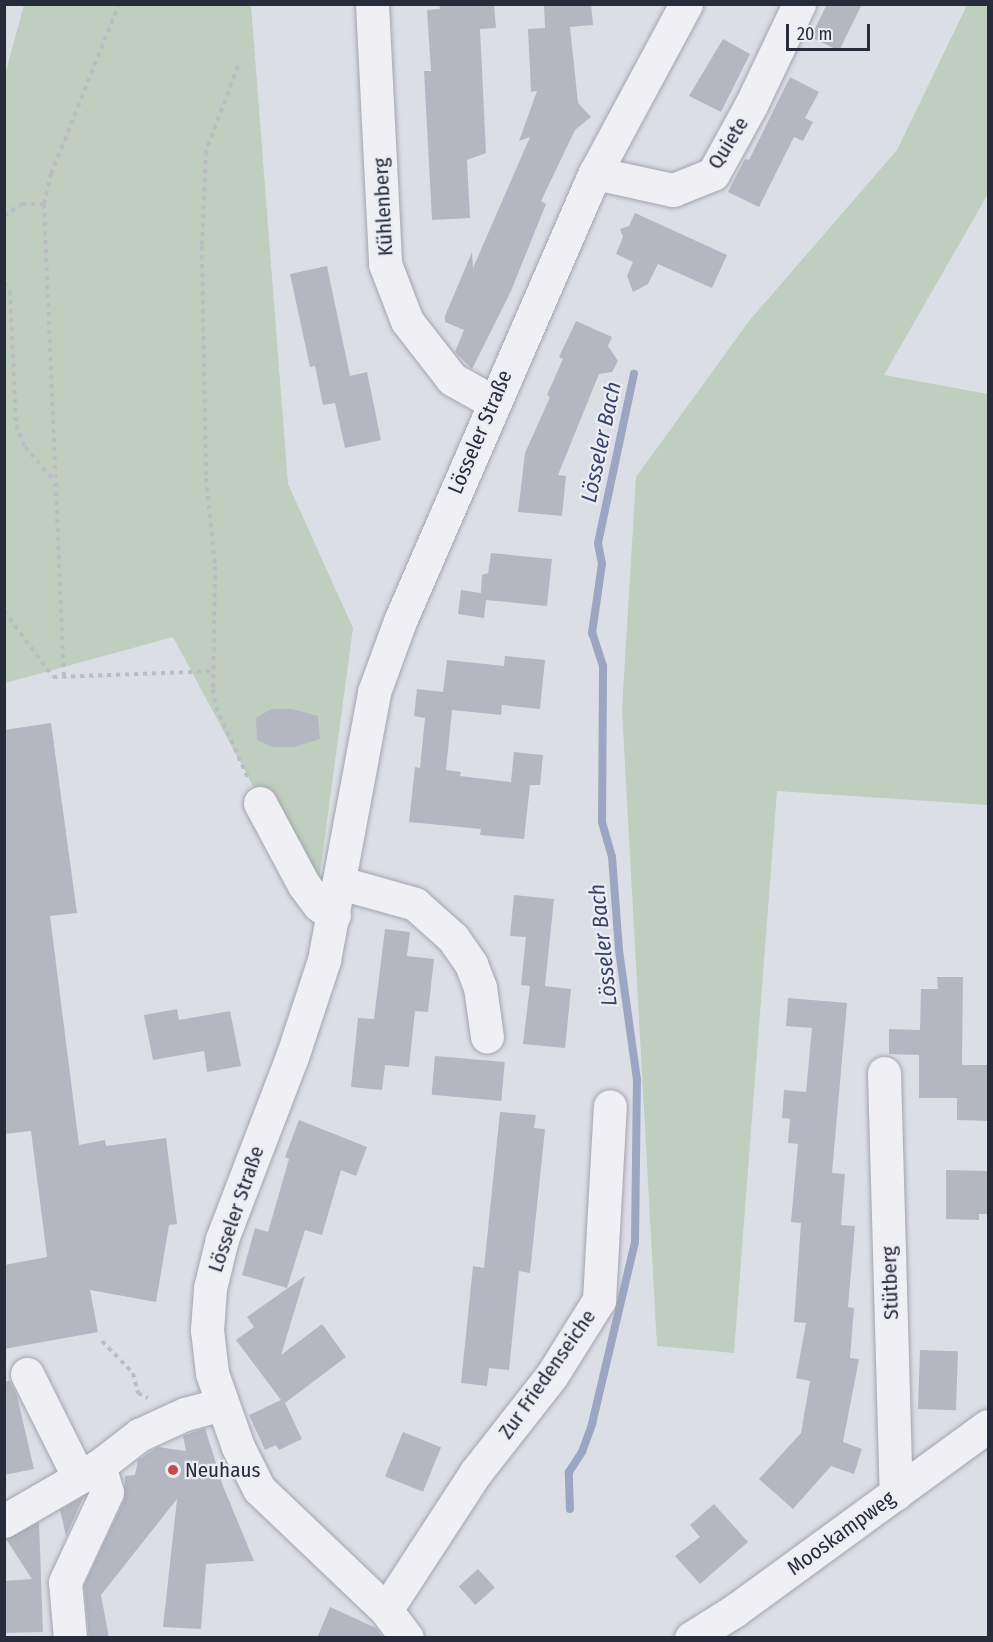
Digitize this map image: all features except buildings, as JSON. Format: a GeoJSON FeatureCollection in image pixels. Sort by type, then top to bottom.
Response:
{"type":"FeatureCollection","features":[{"type":"Feature","properties":{"kind":"street","name":"Kühlenberg"},"geometry":{"type":"LineString","coordinates":[[372,4],[385,264],[408,321],[452,379],[493,402]]}},
{"type":"Feature","properties":{"kind":"street","name":"Lösseler Straße"},"geometry":{"type":"LineString","coordinates":[[222,1404],[212,1373],[207,1330],[210,1288],[222,1239],[310,1003],[341,883],[374,692],[493,402],[595,173],[686,4]]}},
{"type":"Feature","properties":{"kind":"street","name":"Quiete"},"geometry":{"type":"LineString","coordinates":[[595,173],[673,190],[714,174],[799,4]]}},
{"type":"Feature","properties":{"kind":"street"},"geometry":{"type":"LineString","coordinates":[[260,803],[304,885],[319,905],[334,915]]}},
{"type":"Feature","properties":{"kind":"street"},"geometry":{"type":"LineString","coordinates":[[341,883],[414,904],[453,938],[471,964],[480,987],[487,1037]]}},
{"type":"Feature","properties":{"kind":"street","name":"Stütberg"},"geometry":{"type":"LineString","coordinates":[[884,1073],[896,1494]]}},
{"type":"Feature","properties":{"kind":"street","name":"Zur Friedenseiche"},"geometry":{"type":"LineString","coordinates":[[386,1610],[476,1472],[552,1375],[599,1300],[610,1106]]}},
{"type":"Feature","properties":{"kind":"street"},"geometry":{"type":"LineString","coordinates":[[27,1374],[89,1472],[107,1492],[65,1582],[70,1638]]}},
{"type":"Feature","properties":{"kind":"street"},"geometry":{"type":"LineString","coordinates":[[4,1521],[89,1472],[139,1435],[185,1414],[222,1404],[259,1490],[386,1610],[407,1638]]}},
{"type":"Feature","properties":{"kind":"street","name":"Mooskampweg"},"geometry":{"type":"LineString","coordinates":[[691,1638],[896,1494],[988,1426]]}},
{"type":"Feature","properties":{"kind":"path"},"geometry":{"type":"LineString","coordinates":[[64,679],[53,479],[44,204],[51,174],[119,4]]}},
{"type":"Feature","properties":{"kind":"path"},"geometry":{"type":"LineString","coordinates":[[238,66],[215,120],[201,183],[206,478],[215,566],[213,671],[216,707],[260,803]]}},
{"type":"Feature","properties":{"kind":"path"},"geometry":{"type":"LineString","coordinates":[[4,216],[22,204],[44,204]]}},
{"type":"Feature","properties":{"kind":"path"},"geometry":{"type":"LineString","coordinates":[[4,283],[10,291],[16,425],[26,447],[53,479]]}},
{"type":"Feature","properties":{"kind":"path"},"geometry":{"type":"LineString","coordinates":[[4,611],[47,672],[64,679],[213,671]]}},
{"type":"Feature","properties":{"kind":"path"},"geometry":{"type":"LineString","coordinates":[[102,1341],[133,1373],[138,1393],[185,1414]]}},
{"type":"Feature","properties":{"kind":"green space"},"geometry":{"type":"Polygon","coordinates":[[[24,5],[251,5],[288,484],[353,628],[316,903],[173,637],[5,683],[4,78],[24,5]]]}},
{"type":"Feature","properties":{"kind":"green space"},"geometry":{"type":"Polygon","coordinates":[[[967,5],[988,5],[988,194],[884,375],[988,394],[988,805],[777,791],[734,1353],[657,1346],[622,710],[636,477],[749,321],[897,150],[967,5]]]}},
{"type":"Feature","properties":{"kind":"waterway","name":"Lösseler Bach"},"geometry":{"type":"LineString","coordinates":[[570,1509],[569,1472],[582,1452],[592,1424],[635,1242],[637,1080],[619,950],[612,857],[602,822],[603,666],[592,633],[602,564],[598,543],[634,374]]}},
{"type":"Feature","properties":{"kind":"place","name":"Neuhaus"},"geometry":{"type":"Point","coordinates":[173,1470]}}]}
